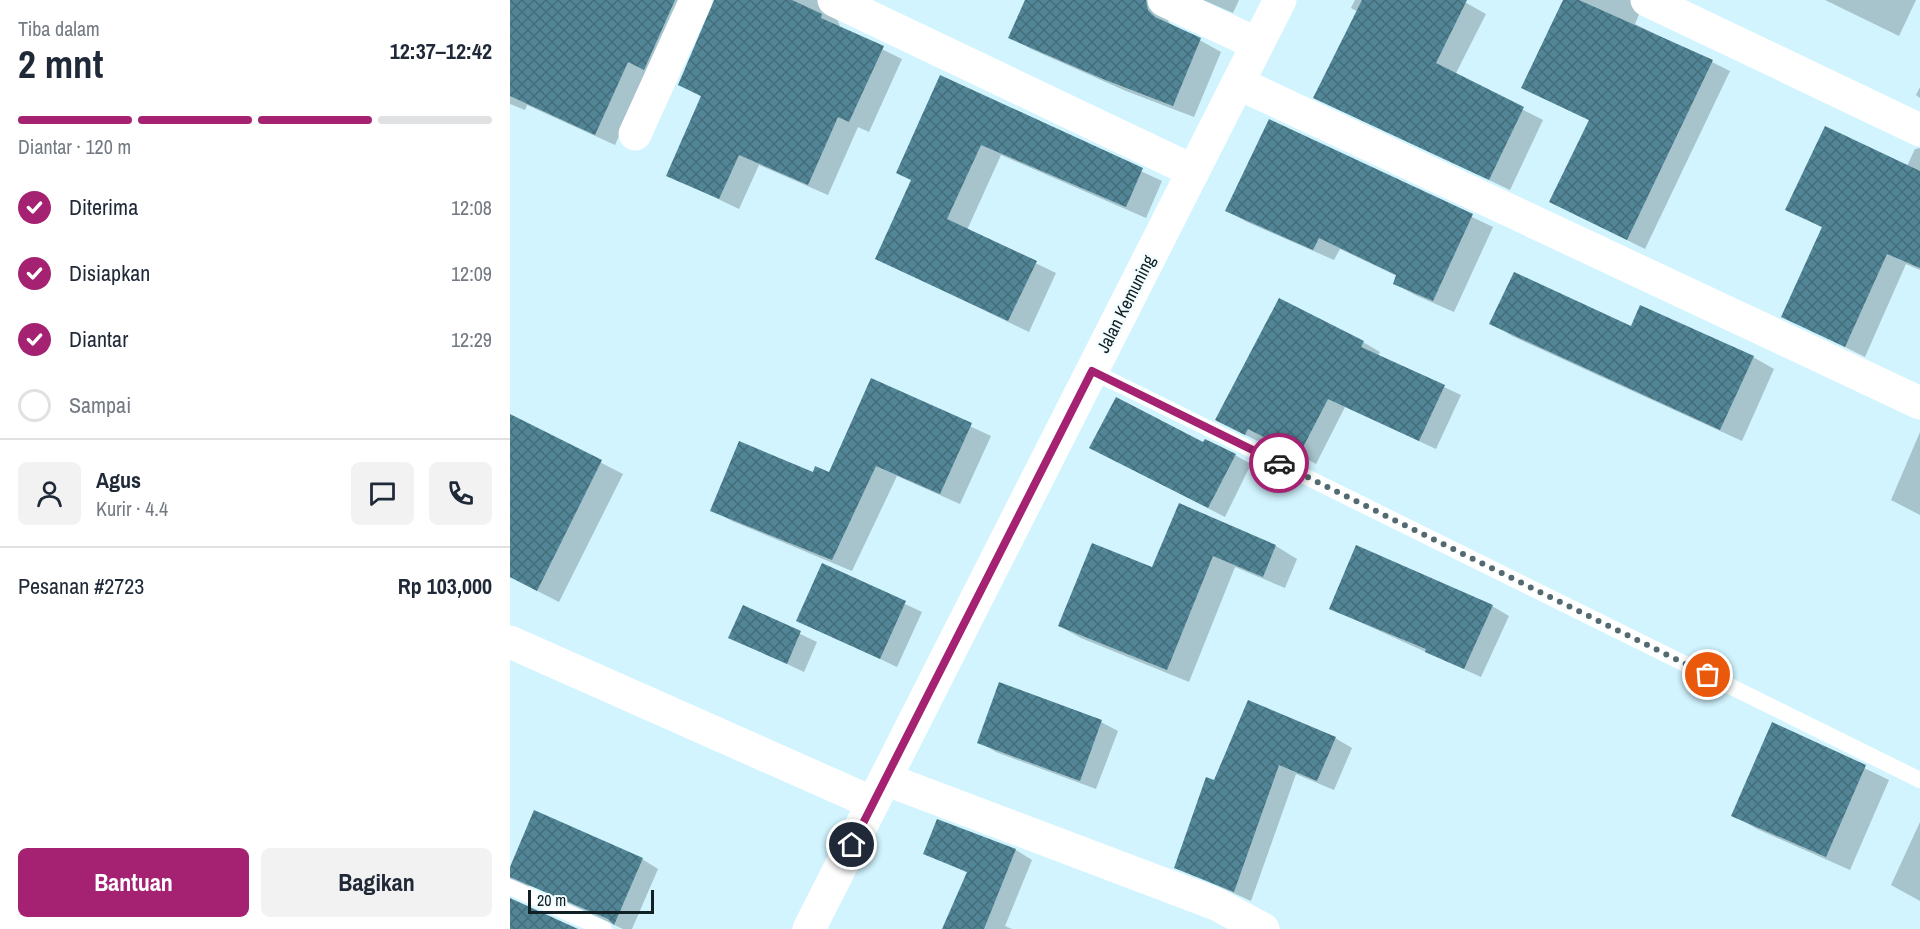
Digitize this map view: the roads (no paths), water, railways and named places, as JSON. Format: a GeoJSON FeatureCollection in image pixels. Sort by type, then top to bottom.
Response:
{"type":"FeatureCollection","features":[{"type":"Feature","properties":{"kind":"street"},"geometry":{"type":"LineString","coordinates":[[635,134],[696,0]]}},
{"type":"Feature","properties":{"kind":"street"},"geometry":{"type":"LineString","coordinates":[[834,0],[1193,171]]}},
{"type":"Feature","properties":{"kind":"street"},"geometry":{"type":"LineString","coordinates":[[1164,0],[1257,44]]}},
{"type":"Feature","properties":{"kind":"street","name":"Jalan Kemuning"},"geometry":{"type":"LineString","coordinates":[[809,929],[1280,0]]}},
{"type":"Feature","properties":{"kind":"street"},"geometry":{"type":"LineString","coordinates":[[1647,0],[1920,130]]}},
{"type":"Feature","properties":{"kind":"street"},"geometry":{"type":"LineString","coordinates":[[1238,83],[1920,402]]}},
{"type":"Feature","properties":{"kind":"street"},"geometry":{"type":"LineString","coordinates":[[510,642],[879,791],[1216,904],[1263,929]]}},
{"type":"Feature","properties":{"kind":"lane"},"geometry":{"type":"LineString","coordinates":[[1092,371],[1920,780]]}},
{"type":"Feature","properties":{"kind":"lane"},"geometry":{"type":"LineString","coordinates":[[510,887],[604,929]]}}]}
